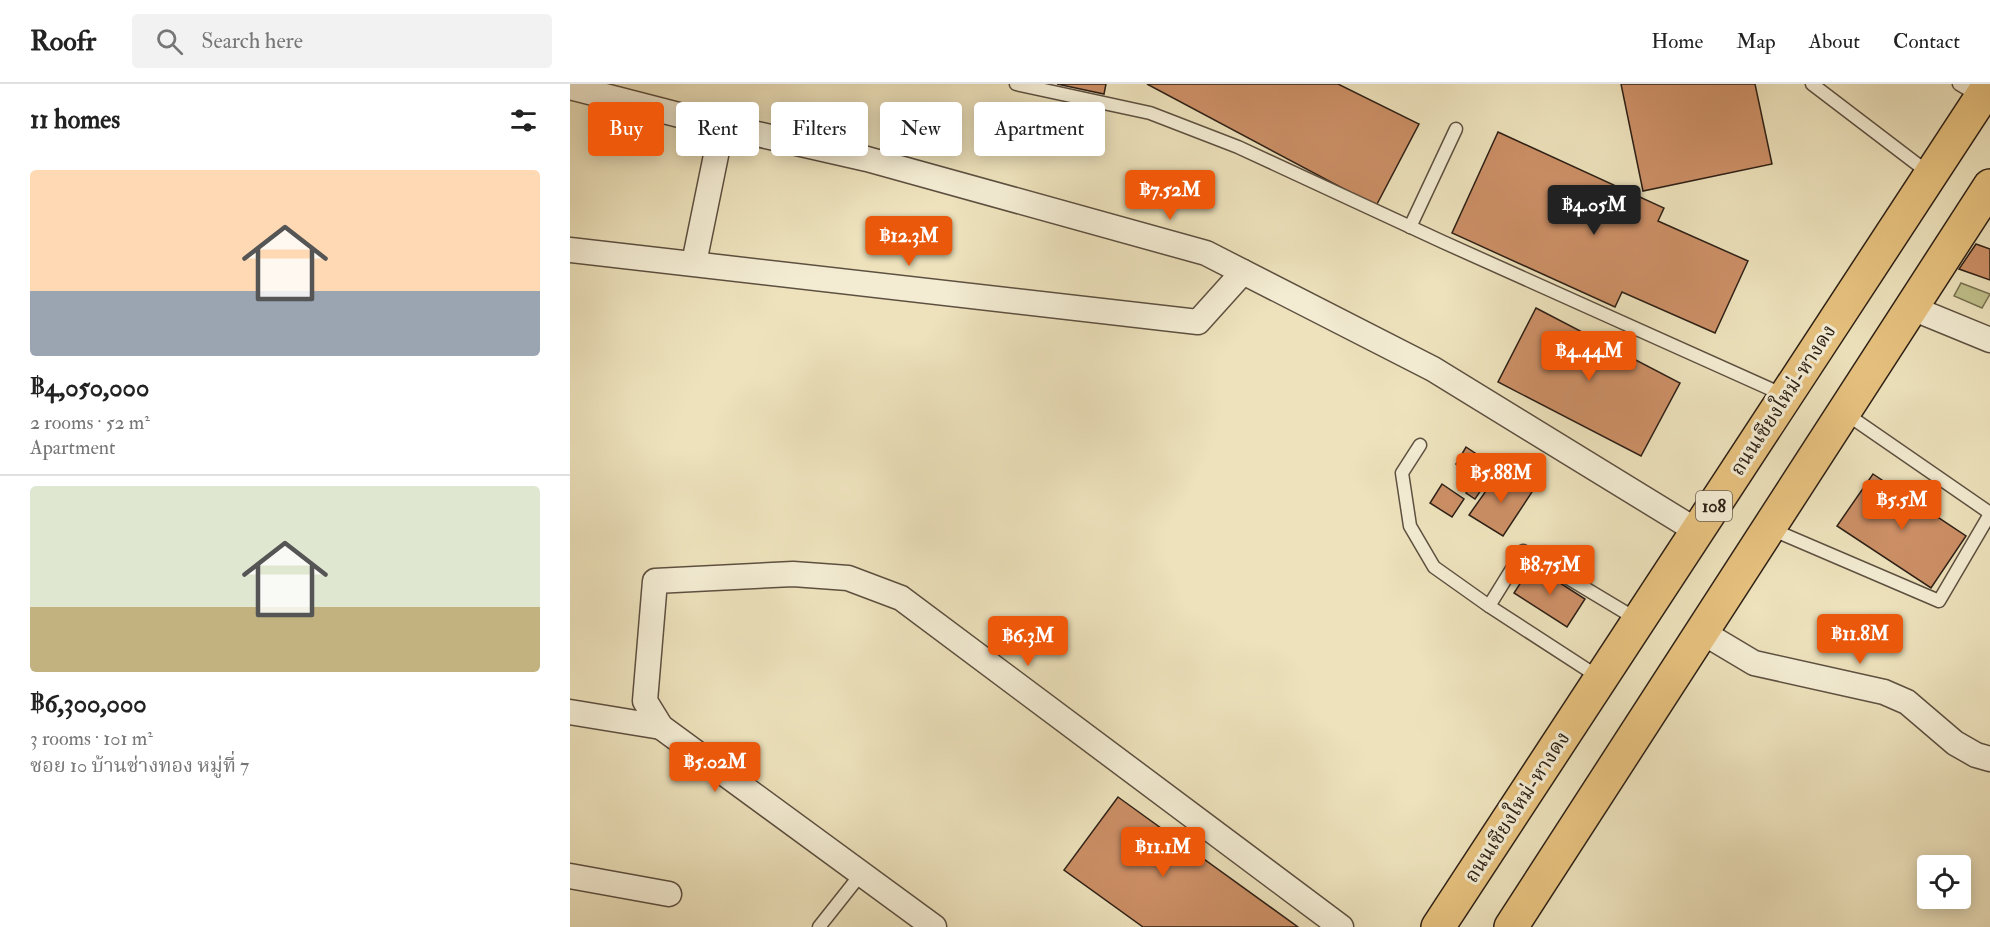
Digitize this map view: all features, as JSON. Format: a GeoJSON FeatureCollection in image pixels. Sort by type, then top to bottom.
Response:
{"type":"FeatureCollection","features":[{"type":"Feature","properties":{"kind":"main road","name":"ถนนเชียงใหม่-หางดง"},"geometry":{"type":"LineString","coordinates":[[1438,927],[1931,174],[1977,88]]}},
{"type":"Feature","properties":{"kind":"main road"},"geometry":{"type":"LineString","coordinates":[[1511,927],[1844,412],[1986,200]]}},
{"type":"Feature","properties":{"kind":"street"},"geometry":{"type":"LineString","coordinates":[[570,87],[676,114]]}},
{"type":"Feature","properties":{"kind":"street"},"geometry":{"type":"LineString","coordinates":[[759,134],[867,159],[1206,253],[1433,369],[1698,531]]}},
{"type":"Feature","properties":{"kind":"street"},"geometry":{"type":"LineString","coordinates":[[694,263],[716,156]]}},
{"type":"Feature","properties":{"kind":"street"},"geometry":{"type":"LineString","coordinates":[[570,250],[1198,322],[1243,272]]}},
{"type":"Feature","properties":{"kind":"street"},"geometry":{"type":"LineString","coordinates":[[1912,308],[1990,340]]}},
{"type":"Feature","properties":{"kind":"street"},"geometry":{"type":"LineString","coordinates":[[934,927],[661,727],[645,701],[655,581],[793,574],[848,578],[901,598],[1341,927]]}},
{"type":"Feature","properties":{"kind":"street"},"geometry":{"type":"LineString","coordinates":[[1702,632],[1754,663],[1884,692],[1907,702],[1955,743],[1976,755],[1990,759]]}},
{"type":"Feature","properties":{"kind":"street"},"geometry":{"type":"LineString","coordinates":[[570,712],[661,727]]}},
{"type":"Feature","properties":{"kind":"street"},"geometry":{"type":"LineString","coordinates":[[570,876],[669,894]]}},
{"type":"Feature","properties":{"kind":"lane"},"geometry":{"type":"LineString","coordinates":[[1016,84],[1150,113],[1238,147],[1786,396]]}},
{"type":"Feature","properties":{"kind":"lane"},"geometry":{"type":"LineString","coordinates":[[1812,84],[1931,174]]}},
{"type":"Feature","properties":{"kind":"lane"},"geometry":{"type":"LineString","coordinates":[[1410,227],[1456,129]]}},
{"type":"Feature","properties":{"kind":"lane"},"geometry":{"type":"LineString","coordinates":[[1769,528],[1939,601],[1990,513],[1844,412]]}},
{"type":"Feature","properties":{"kind":"lane"},"geometry":{"type":"LineString","coordinates":[[1420,445],[1402,474],[1410,526],[1434,567],[1601,679]]}},
{"type":"Feature","properties":{"kind":"lane"},"geometry":{"type":"LineString","coordinates":[[1489,606],[1523,551],[1639,620]]}},
{"type":"Feature","properties":{"kind":"lane"},"geometry":{"type":"LineString","coordinates":[[819,927],[861,874]]}},
{"type":"Feature","properties":{"kind":"green space"},"geometry":{"type":"Polygon","coordinates":[[[1961,283],[1990,294],[1982,308],[1954,296],[1961,283]]]}},
{"type":"Feature","properties":{"kind":"building"},"geometry":{"type":"Polygon","coordinates":[[[1057,84],[1106,84],[1104,94],[1057,84]]]}},
{"type":"Feature","properties":{"kind":"building"},"geometry":{"type":"Polygon","coordinates":[[[1147,84],[1338,84],[1419,124],[1376,206],[1147,84]]]}},
{"type":"Feature","properties":{"kind":"building"},"geometry":{"type":"Polygon","coordinates":[[[1621,84],[1755,84],[1772,164],[1643,191],[1621,84]]]}},
{"type":"Feature","properties":{"kind":"building"},"geometry":{"type":"Polygon","coordinates":[[[1498,132],[1664,208],[1658,221],[1748,261],[1715,333],[1622,292],[1615,307],[1452,233],[1498,132]]]}},
{"type":"Feature","properties":{"kind":"building"},"geometry":{"type":"Polygon","coordinates":[[[1976,244],[1990,249],[1990,280],[1959,269],[1976,244]]]}},
{"type":"Feature","properties":{"kind":"building"},"geometry":{"type":"Polygon","coordinates":[[[1536,308],[1680,383],[1641,456],[1498,382],[1536,308]]]}},
{"type":"Feature","properties":{"kind":"building"},"geometry":{"type":"Polygon","coordinates":[[[1466,447],[1484,459],[1473,475],[1456,464],[1466,447]]]}},
{"type":"Feature","properties":{"kind":"building"},"geometry":{"type":"Polygon","coordinates":[[[1484,464],[1494,471],[1475,499],[1466,493],[1484,464]]]}},
{"type":"Feature","properties":{"kind":"building"},"geometry":{"type":"Polygon","coordinates":[[[1500,471],[1532,492],[1503,536],[1469,515],[1500,471]]]}},
{"type":"Feature","properties":{"kind":"building"},"geometry":{"type":"Polygon","coordinates":[[[1873,474],[1966,536],[1931,588],[1837,526],[1873,474]]]}},
{"type":"Feature","properties":{"kind":"building"},"geometry":{"type":"Polygon","coordinates":[[[1442,484],[1464,499],[1452,517],[1430,503],[1442,484]]]}},
{"type":"Feature","properties":{"kind":"building"},"geometry":{"type":"Polygon","coordinates":[[[1532,565],[1585,599],[1567,627],[1514,593],[1532,565]]]}},
{"type":"Feature","properties":{"kind":"building"},"geometry":{"type":"Polygon","coordinates":[[[1118,797],[1298,927],[1143,927],[1064,870],[1118,797]]]}}]}
